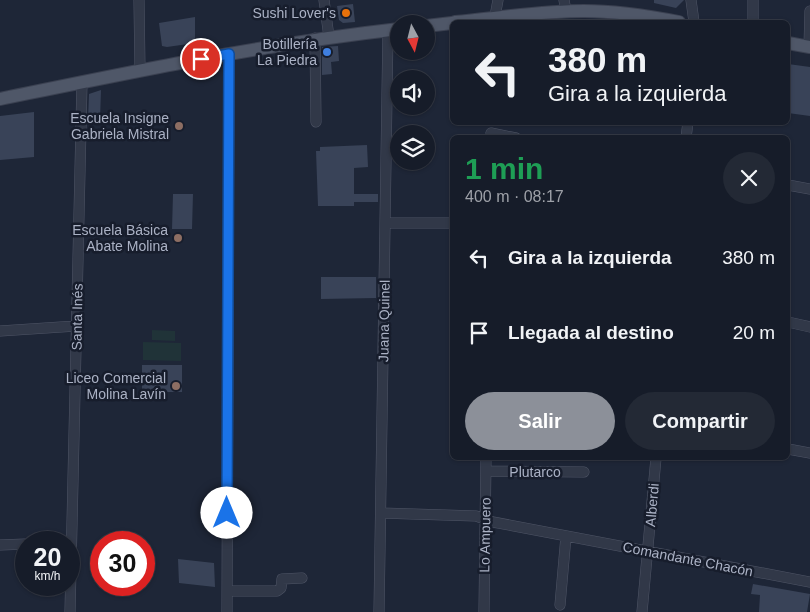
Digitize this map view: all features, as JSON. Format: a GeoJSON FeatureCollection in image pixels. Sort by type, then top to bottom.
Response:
{"type":"FeatureCollection","features":[{"type":"Feature","properties":{"kind":"main road"},"geometry":{"type":"LineString","coordinates":[[495,20],[565,5],[667,20]]}},
{"type":"Feature","properties":{"kind":"main road"},"geometry":{"type":"LineString","coordinates":[[435,25],[450,23]]}},
{"type":"Feature","properties":{"kind":"main road"},"geometry":{"type":"LineString","coordinates":[[0,99],[140,70],[315,38],[390,30]]}},
{"type":"Feature","properties":{"kind":"main road"},"geometry":{"type":"LineString","coordinates":[[790,43],[809,47]]}},
{"type":"Feature","properties":{"kind":"street"},"geometry":{"type":"LineString","coordinates":[[139,0],[140,70]]}},
{"type":"Feature","properties":{"kind":"street"},"geometry":{"type":"LineString","coordinates":[[324,0],[328,37]]}},
{"type":"Feature","properties":{"kind":"street"},"geometry":{"type":"LineString","coordinates":[[495,20],[498,0]]}},
{"type":"Feature","properties":{"kind":"street"},"geometry":{"type":"LineString","coordinates":[[691,0],[694,20]]}},
{"type":"Feature","properties":{"kind":"street"},"geometry":{"type":"LineString","coordinates":[[753,20],[754,0]]}},
{"type":"Feature","properties":{"kind":"street"},"geometry":{"type":"LineString","coordinates":[[809,47],[810,11]]}},
{"type":"Feature","properties":{"kind":"street"},"geometry":{"type":"LineString","coordinates":[[315,38],[316,122]]}},
{"type":"Feature","properties":{"kind":"street"},"geometry":{"type":"LineString","coordinates":[[227,612],[229,54]]}},
{"type":"Feature","properties":{"kind":"street","name":"Juana Quinel"},"geometry":{"type":"LineString","coordinates":[[380,612],[385,223],[392,60]]}},
{"type":"Feature","properties":{"kind":"street","name":"Santa Inés"},"geometry":{"type":"LineString","coordinates":[[71,531],[82,82]]}},
{"type":"Feature","properties":{"kind":"street"},"geometry":{"type":"LineString","coordinates":[[491,131],[505,135]]}},
{"type":"Feature","properties":{"kind":"street"},"geometry":{"type":"LineString","coordinates":[[790,185],[810,189]]}},
{"type":"Feature","properties":{"kind":"street"},"geometry":{"type":"LineString","coordinates":[[385,223],[450,223]]}},
{"type":"Feature","properties":{"kind":"street"},"geometry":{"type":"LineString","coordinates":[[790,322],[810,327]]}},
{"type":"Feature","properties":{"kind":"street"},"geometry":{"type":"LineString","coordinates":[[0,331],[76,326]]}},
{"type":"Feature","properties":{"kind":"street"},"geometry":{"type":"LineString","coordinates":[[790,449],[810,454]]}},
{"type":"Feature","properties":{"kind":"street","name":"Lo Ampuero"},"geometry":{"type":"LineString","coordinates":[[484,612],[486,460]]}},
{"type":"Feature","properties":{"kind":"street","name":"Alberdi"},"geometry":{"type":"LineString","coordinates":[[642,612],[656,460]]}},
{"type":"Feature","properties":{"kind":"street","name":"Plutarco"},"geometry":{"type":"LineString","coordinates":[[486,471],[584,472]]}},
{"type":"Feature","properties":{"kind":"street","name":"Comandante Chacón"},"geometry":{"type":"LineString","coordinates":[[381,513],[476,516],[566,536],[810,582]]}},
{"type":"Feature","properties":{"kind":"street"},"geometry":{"type":"LineString","coordinates":[[560,605],[566,536]]}},
{"type":"Feature","properties":{"kind":"street"},"geometry":{"type":"LineString","coordinates":[[0,545],[15,544]]}},
{"type":"Feature","properties":{"kind":"street"},"geometry":{"type":"LineString","coordinates":[[227,592],[278,591],[281,588],[282,579],[302,578]]}},
{"type":"Feature","properties":{"kind":"street","name":"Santa Inés"},"geometry":{"type":"LineString","coordinates":[[70,596],[70,612]]}},
{"type":"Feature","properties":{"kind":"green space"},"geometry":{"type":"Polygon","coordinates":[[[152,330],[175,331],[175,341],[152,340],[152,330]]]}},
{"type":"Feature","properties":{"kind":"green space"},"geometry":{"type":"Polygon","coordinates":[[[143,342],[181,343],[181,361],[143,360],[143,342]]]}},
{"type":"Feature","properties":{"kind":"building"},"geometry":{"type":"Polygon","coordinates":[[[654,0],[684,0],[676,8],[654,3],[654,0]]]}},
{"type":"Feature","properties":{"kind":"building","name":"Sushi Lover's"},"geometry":{"type":"Polygon","coordinates":[[[353,4],[355,22],[343,23],[339,20],[337,6],[353,4]]]}},
{"type":"Feature","properties":{"kind":"building"},"geometry":{"type":"Polygon","coordinates":[[[195,17],[195,43],[162,46],[159,23],[195,17]]]}},
{"type":"Feature","properties":{"kind":"building"},"geometry":{"type":"Polygon","coordinates":[[[338,46],[339,61],[331,62],[332,74],[322,75],[322,47],[338,46]]]}},
{"type":"Feature","properties":{"kind":"building"},"geometry":{"type":"Polygon","coordinates":[[[790,64],[810,67],[810,116],[790,113],[790,64]]]}},
{"type":"Feature","properties":{"kind":"building"},"geometry":{"type":"Polygon","coordinates":[[[101,90],[100,120],[88,120],[89,94],[101,90]]]}},
{"type":"Feature","properties":{"kind":"building"},"geometry":{"type":"Polygon","coordinates":[[[34,112],[34,157],[0,160],[0,116],[34,112]]]}},
{"type":"Feature","properties":{"kind":"building"},"geometry":{"type":"Polygon","coordinates":[[[367,145],[368,167],[354,168],[354,194],[378,194],[378,202],[354,202],[354,206],[318,206],[316,151],[320,151],[320,147],[367,145]]]}},
{"type":"Feature","properties":{"kind":"building"},"geometry":{"type":"Polygon","coordinates":[[[173,194],[193,194],[192,229],[172,229],[173,194]]]}},
{"type":"Feature","properties":{"kind":"building"},"geometry":{"type":"Polygon","coordinates":[[[321,277],[376,277],[376,298],[321,299],[321,277]]]}},
{"type":"Feature","properties":{"kind":"building"},"geometry":{"type":"Polygon","coordinates":[[[142,365],[182,365],[182,392],[142,392],[142,365]]]}},
{"type":"Feature","properties":{"kind":"building"},"geometry":{"type":"Polygon","coordinates":[[[178,559],[214,563],[215,587],[179,583],[178,559]]]}},
{"type":"Feature","properties":{"kind":"building"},"geometry":{"type":"Polygon","coordinates":[[[753,584],[810,594],[807,612],[759,612],[760,595],[751,594],[753,584]]]}},
{"type":"Feature","properties":{"kind":"place","name":"Sushi Lover's"},"geometry":{"type":"Point","coordinates":[346,13]}},
{"type":"Feature","properties":{"kind":"place","name":"Botillería La Piedra"},"geometry":{"type":"Point","coordinates":[327,52]}},
{"type":"Feature","properties":{"kind":"place","name":"Escuela Insigne Gabriela Mistral"},"geometry":{"type":"Point","coordinates":[179,126]}},
{"type":"Feature","properties":{"kind":"place","name":"Escuela Básica Abate Molina"},"geometry":{"type":"Point","coordinates":[178,238]}},
{"type":"Feature","properties":{"kind":"place","name":"Liceo Comercial Molina Lavín"},"geometry":{"type":"Point","coordinates":[176,386]}},
{"type":"Feature","properties":{"kind":"route"},"geometry":{"type":"LineString","coordinates":[[201,59],[229,54],[227,513]]}}]}
